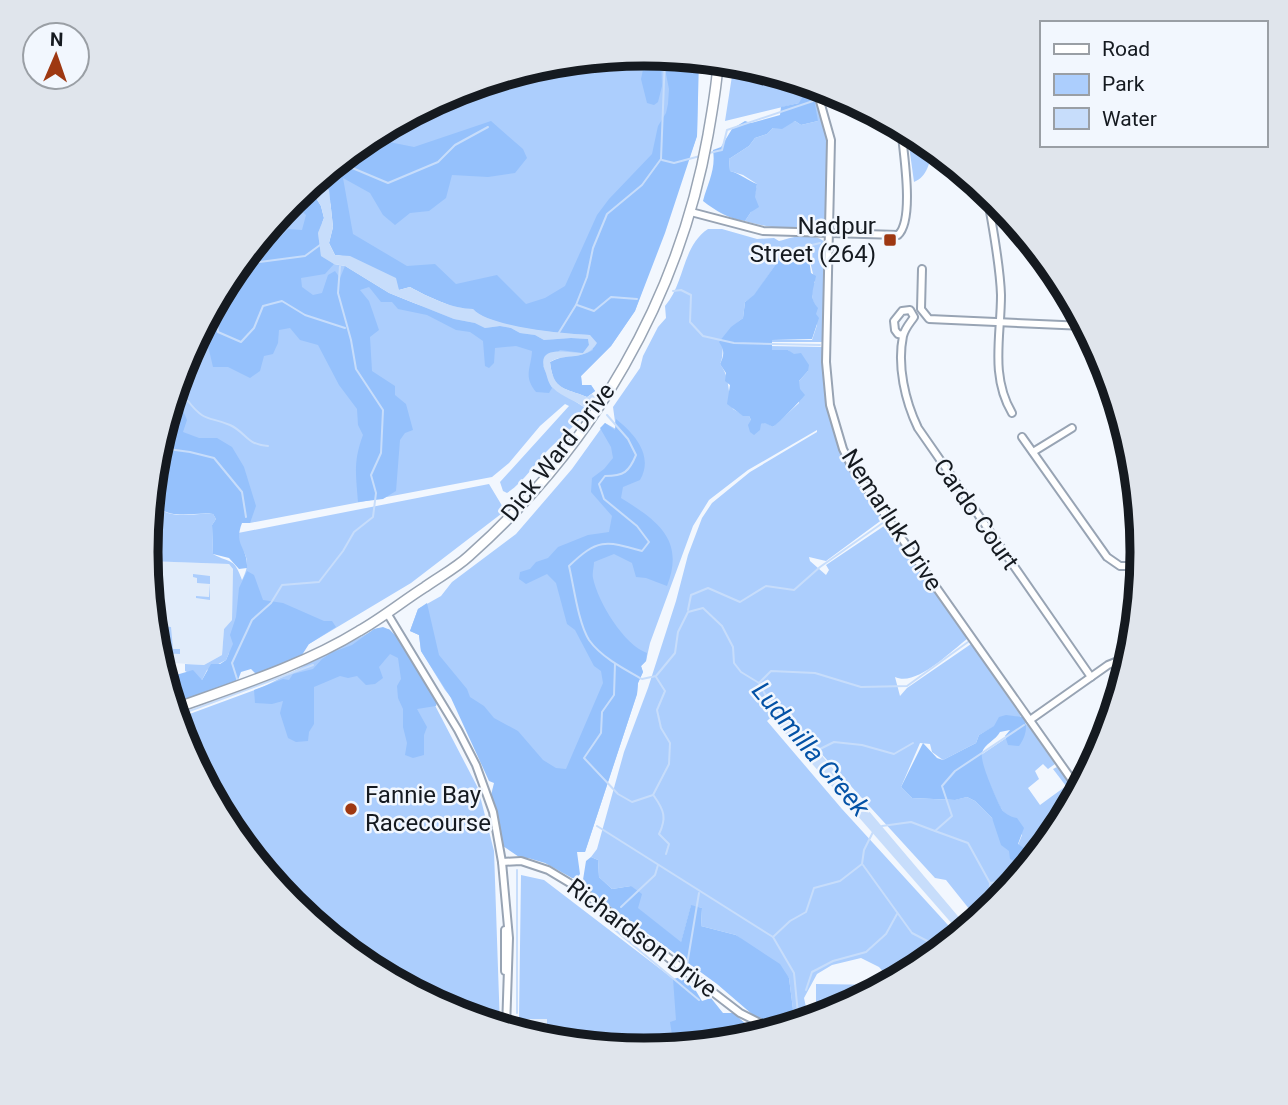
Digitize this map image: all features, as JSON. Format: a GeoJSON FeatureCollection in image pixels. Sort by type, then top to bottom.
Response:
{"type":"FeatureCollection","features":[{"type":"Feature","properties":{"kind":"street","name":"Dick Ward Drive"},"geometry":{"type":"LineString","coordinates":[[183,705],[246,683],[358,632],[467,558],[524,503],[592,416],[649,322],[672,268],[691,212],[704,155],[716,72]]}},
{"type":"Feature","properties":{"kind":"street","name":"Nemarluk Drive"},"geometry":{"type":"LineString","coordinates":[[819,99],[831,140],[827,379],[833,420],[843,449],[876,502],[1073,781]]}},
{"type":"Feature","properties":{"kind":"street"},"geometry":{"type":"LineString","coordinates":[[691,212],[763,231],[894,236],[904,229],[906,195],[902,141]]}},
{"type":"Feature","properties":{"kind":"street"},"geometry":{"type":"LineString","coordinates":[[989,210],[1000,287],[998,369],[1004,396],[1012,413]]}},
{"type":"Feature","properties":{"kind":"street"},"geometry":{"type":"LineString","coordinates":[[922,269],[921,309],[926,318],[1073,326]]}},
{"type":"Feature","properties":{"kind":"street","name":"Cardo Court"},"geometry":{"type":"LineString","coordinates":[[903,335],[902,367],[905,393],[918,428],[1091,677]]}},
{"type":"Feature","properties":{"kind":"street"},"geometry":{"type":"LineString","coordinates":[[1033,452],[1072,428]]}},
{"type":"Feature","properties":{"kind":"street"},"geometry":{"type":"LineString","coordinates":[[1022,436],[1107,557],[1121,566],[1130,566]]}},
{"type":"Feature","properties":{"kind":"street"},"geometry":{"type":"LineString","coordinates":[[387,613],[458,730],[476,765],[493,812],[502,862],[506,918],[504,962],[507,984],[506,1018]]}},
{"type":"Feature","properties":{"kind":"street"},"geometry":{"type":"LineString","coordinates":[[1030,720],[1113,662],[1117,662]]}},
{"type":"Feature","properties":{"kind":"street","name":"Richardson Drive"},"geometry":{"type":"LineString","coordinates":[[502,862],[522,861],[548,870],[578,888],[740,1013],[762,1024]]}},
{"type":"Feature","properties":{"kind":"shaded area"},"geometry":{"type":"Polygon","coordinates":[[[644,66],[661,67],[662,86],[658,102],[654,105],[647,103],[641,79],[644,66]]]}},
{"type":"Feature","properties":{"kind":"shaded area"},"geometry":{"type":"Polygon","coordinates":[[[666,67],[699,70],[697,136],[665,233],[635,311],[611,346],[581,376],[582,385],[591,385],[595,391],[587,397],[561,387],[554,378],[550,362],[593,350],[590,335],[528,329],[494,321],[473,309],[449,305],[410,287],[399,290],[361,263],[335,255],[329,243],[333,227],[329,190],[325,187],[385,141],[414,147],[491,121],[523,149],[527,158],[515,173],[488,177],[452,175],[446,198],[429,211],[410,213],[395,225],[383,215],[370,193],[343,178],[353,234],[407,266],[435,264],[456,284],[497,275],[526,304],[545,298],[565,286],[597,215],[652,154],[658,126],[668,104],[666,67]]]}},
{"type":"Feature","properties":{"kind":"shaded area"},"geometry":{"type":"Polygon","coordinates":[[[803,96],[814,97],[818,121],[801,125],[795,121],[782,129],[773,128],[767,134],[755,138],[749,146],[729,159],[730,171],[757,184],[755,197],[759,207],[751,212],[745,221],[723,214],[703,201],[712,170],[713,150],[721,147],[732,129],[745,121],[751,123],[780,115],[781,107],[799,103],[803,96]]]}},
{"type":"Feature","properties":{"kind":"shaded area"},"geometry":{"type":"Polygon","coordinates":[[[315,196],[324,218],[318,233],[321,256],[334,264],[325,274],[301,278],[302,287],[313,295],[322,293],[328,275],[335,271],[340,278],[345,266],[389,293],[454,319],[485,328],[511,328],[544,340],[588,339],[589,345],[583,353],[560,350],[543,366],[552,388],[549,393],[536,392],[529,377],[532,351],[516,346],[495,348],[494,363],[489,368],[485,366],[483,341],[470,332],[456,330],[427,315],[398,309],[392,302],[381,302],[369,287],[360,290],[369,301],[379,330],[370,337],[372,371],[395,386],[395,395],[406,404],[413,430],[405,433],[400,440],[396,491],[383,499],[358,502],[356,461],[363,435],[358,425],[357,409],[339,385],[318,345],[300,340],[290,328],[279,330],[278,343],[273,354],[264,356],[260,371],[250,378],[228,367],[213,367],[206,343],[223,309],[258,257],[274,238],[279,238],[288,229],[302,230],[306,215],[300,209],[315,196]]]}},
{"type":"Feature","properties":{"kind":"shaded area"},"geometry":{"type":"Polygon","coordinates":[[[808,253],[811,273],[816,276],[812,296],[819,318],[812,339],[772,340],[772,350],[801,353],[809,365],[808,371],[799,381],[800,389],[805,395],[773,427],[761,424],[760,430],[754,435],[748,425],[751,420],[749,416],[743,416],[727,404],[730,385],[725,381],[726,373],[720,364],[723,353],[719,342],[731,327],[743,318],[745,302],[754,295],[783,254],[808,253]]]}},
{"type":"Feature","properties":{"kind":"shaded area"},"geometry":{"type":"Polygon","coordinates":[[[181,406],[187,420],[183,432],[199,438],[217,438],[232,447],[244,467],[256,506],[250,523],[242,523],[239,537],[247,568],[239,569],[229,558],[213,554],[212,525],[216,519],[213,514],[166,512],[160,509],[162,489],[181,406]]]}},
{"type":"Feature","properties":{"kind":"shaded area"},"geometry":{"type":"Polygon","coordinates":[[[616,419],[636,439],[645,462],[640,480],[623,487],[621,498],[646,515],[665,533],[673,556],[672,570],[667,586],[636,577],[632,563],[614,554],[594,562],[593,578],[606,610],[621,632],[647,653],[646,661],[641,666],[643,672],[637,694],[585,852],[577,852],[580,874],[577,878],[572,878],[545,863],[522,859],[503,846],[496,807],[491,795],[494,783],[489,781],[451,698],[421,651],[419,635],[410,631],[418,609],[427,603],[439,655],[467,689],[470,697],[484,706],[494,718],[518,731],[543,760],[556,768],[566,769],[603,683],[601,671],[594,666],[575,630],[567,624],[556,583],[547,574],[526,584],[519,579],[520,572],[548,558],[558,547],[588,535],[609,532],[612,516],[591,492],[592,478],[613,458],[611,447],[600,428],[605,423],[615,430],[616,419]]]}},
{"type":"Feature","properties":{"kind":"shaded area"},"geometry":{"type":"Polygon","coordinates":[[[158,561],[229,564],[233,569],[232,620],[224,629],[222,655],[204,665],[171,663],[162,616],[158,561]]]}},
{"type":"Feature","properties":{"kind":"shaded area"},"geometry":{"type":"Polygon","coordinates":[[[247,571],[254,575],[263,600],[283,603],[324,621],[332,621],[336,627],[309,644],[302,655],[257,675],[251,669],[241,672],[233,684],[182,701],[176,675],[193,670],[202,680],[211,664],[220,664],[226,660],[233,644],[230,635],[236,617],[239,588],[247,571]]]}},
{"type":"Feature","properties":{"kind":"shaded area"},"geometry":{"type":"Polygon","coordinates":[[[383,627],[400,640],[422,673],[422,678],[437,703],[436,706],[417,709],[427,727],[424,735],[424,755],[413,758],[405,755],[407,743],[397,686],[401,679],[398,658],[390,654],[379,667],[383,678],[375,684],[366,685],[357,676],[340,676],[314,687],[314,724],[308,741],[296,742],[288,738],[280,713],[283,701],[272,704],[255,703],[254,690],[283,679],[289,680],[293,674],[313,669],[333,652],[352,645],[374,629],[383,627]]]}},
{"type":"Feature","properties":{"kind":"shaded area"},"geometry":{"type":"Polygon","coordinates":[[[999,717],[1023,717],[1026,728],[1019,746],[1008,745],[1005,736],[1010,730],[1000,732],[982,753],[988,779],[1001,808],[1017,818],[1024,828],[1018,844],[1027,851],[1018,863],[1010,859],[1009,851],[1001,845],[992,818],[975,801],[967,797],[955,800],[912,798],[901,787],[923,743],[937,758],[943,760],[976,743],[979,735],[994,726],[999,717]]]}},
{"type":"Feature","properties":{"kind":"shaded area"},"geometry":{"type":"Polygon","coordinates":[[[591,857],[598,860],[599,877],[612,889],[631,886],[642,894],[638,908],[681,942],[691,905],[702,908],[701,926],[736,935],[780,964],[789,978],[794,1015],[766,1023],[760,1021],[717,984],[582,886],[586,861],[591,857]]]}},
{"type":"Feature","properties":{"kind":"shaded area"},"geometry":{"type":"Polygon","coordinates":[[[681,977],[702,1001],[711,998],[723,1013],[735,1013],[751,1026],[672,1037],[670,1022],[676,1020],[673,979],[681,977]]]}},
{"type":"Feature","properties":{"kind":"shaded area"},"geometry":{"type":"Polygon","coordinates":[[[547,1019],[547,1029],[518,1022],[515,1021],[547,1019]]]}},
{"type":"Feature","properties":{"kind":"green space"},"geometry":{"type":"Polygon","coordinates":[[[644,66],[692,70],[698,88],[697,136],[635,311],[611,346],[581,376],[582,385],[591,385],[595,391],[587,397],[558,358],[370,267],[322,189],[374,148],[458,103],[518,83],[612,68],[644,66]]]}},
{"type":"Feature","properties":{"kind":"green space"},"geometry":{"type":"Polygon","coordinates":[[[732,75],[770,83],[814,97],[826,138],[824,225],[796,229],[745,221],[751,212],[757,184],[730,171],[729,159],[749,146],[755,138],[767,134],[773,128],[795,121],[801,125],[818,121],[799,103],[725,121],[732,75]]]}},
{"type":"Feature","properties":{"kind":"green space"},"geometry":{"type":"Polygon","coordinates":[[[909,145],[930,160],[925,173],[914,182],[909,145]]]}},
{"type":"Feature","properties":{"kind":"green space"},"geometry":{"type":"Polygon","coordinates":[[[315,195],[334,264],[345,266],[389,293],[412,303],[520,333],[570,398],[587,409],[507,493],[503,491],[500,482],[569,406],[565,404],[540,426],[509,463],[492,477],[242,523],[166,464],[167,458],[184,396],[223,309],[258,257],[315,195]]]}},
{"type":"Feature","properties":{"kind":"green space"},"geometry":{"type":"Polygon","coordinates":[[[708,229],[722,229],[757,239],[774,238],[779,241],[808,236],[825,242],[822,342],[771,342],[812,340],[817,325],[811,288],[815,282],[808,253],[783,254],[754,296],[745,302],[743,318],[733,327],[723,347],[720,364],[726,375],[733,409],[749,416],[751,420],[761,424],[765,422],[773,427],[799,403],[799,381],[808,371],[788,350],[772,350],[770,346],[822,347],[826,398],[837,439],[855,477],[883,519],[826,561],[809,557],[810,561],[826,575],[829,570],[826,565],[887,524],[967,639],[923,673],[903,679],[895,677],[900,696],[907,688],[971,644],[1021,716],[1013,716],[979,735],[976,743],[943,760],[932,752],[930,744],[920,743],[901,787],[912,798],[954,800],[967,797],[975,801],[992,818],[1018,863],[971,911],[946,880],[935,878],[807,738],[791,714],[780,709],[767,721],[842,809],[951,929],[914,957],[885,974],[879,967],[861,958],[832,965],[817,974],[804,998],[807,1011],[794,1015],[789,978],[736,935],[701,926],[702,908],[691,906],[681,943],[637,908],[631,886],[612,889],[599,877],[598,860],[591,857],[597,849],[624,752],[648,688],[688,555],[702,518],[712,503],[750,472],[817,430],[748,470],[709,500],[693,526],[650,643],[646,661],[641,666],[643,672],[637,694],[585,852],[577,852],[445,690],[421,651],[419,635],[410,631],[418,609],[441,596],[452,582],[516,534],[572,469],[605,423],[616,429],[613,407],[640,368],[658,327],[666,318],[665,306],[672,297],[693,245],[708,229]]]}},
{"type":"Feature","properties":{"kind":"green space"},"geometry":{"type":"Polygon","coordinates":[[[489,484],[504,509],[411,583],[309,644],[229,653],[226,660],[207,670],[202,680],[185,671],[185,664],[204,665],[222,655],[224,629],[232,620],[233,569],[229,564],[158,561],[160,509],[179,515],[213,514],[216,519],[212,525],[213,554],[234,564],[242,580],[247,564],[238,533],[489,484]]]}},
{"type":"Feature","properties":{"kind":"green space"},"geometry":{"type":"Polygon","coordinates":[[[193,574],[210,576],[210,584],[197,583],[193,574]]]}},
{"type":"Feature","properties":{"kind":"green space"},"geometry":{"type":"Polygon","coordinates":[[[210,584],[210,600],[196,598],[209,597],[210,584]]]}},
{"type":"Feature","properties":{"kind":"green space"},"geometry":{"type":"Polygon","coordinates":[[[164,626],[171,627],[173,649],[180,649],[180,654],[169,653],[164,626]]]}},
{"type":"Feature","properties":{"kind":"green space","name":"Fannie Bay Racecourse"},"geometry":{"type":"Polygon","coordinates":[[[378,628],[389,629],[414,665],[478,788],[494,851],[500,1016],[458,1002],[429,988],[374,957],[348,938],[300,896],[240,823],[208,767],[186,715],[263,687],[378,628]]]}},
{"type":"Feature","properties":{"kind":"green space"},"geometry":{"type":"Polygon","coordinates":[[[1027,724],[1055,764],[1048,769],[1043,764],[1035,771],[1039,779],[1028,788],[1040,805],[1066,786],[1053,769],[1057,767],[1071,784],[1027,851],[1018,845],[1022,835],[1000,807],[983,770],[981,755],[1027,724]]]}},
{"type":"Feature","properties":{"kind":"green space"},"geometry":{"type":"Polygon","coordinates":[[[521,875],[544,880],[676,981],[677,1037],[581,1034],[547,1029],[547,1019],[519,1019],[521,875]]]}},
{"type":"Feature","properties":{"kind":"green space"},"geometry":{"type":"Polygon","coordinates":[[[816,984],[865,985],[830,1002],[816,1007],[816,984]]]}},
{"type":"Feature","properties":{"kind":"water"},"geometry":{"type":"Polygon","coordinates":[[[325,187],[329,190],[333,227],[329,243],[335,255],[350,256],[396,278],[399,290],[410,287],[449,305],[473,309],[495,321],[510,325],[590,335],[597,343],[587,353],[550,362],[554,378],[562,387],[587,397],[592,394],[595,397],[587,409],[552,387],[543,364],[548,353],[583,353],[589,345],[588,339],[544,340],[511,328],[485,328],[454,319],[389,293],[345,266],[334,264],[321,256],[318,233],[324,218],[315,196],[325,187]]]}},
{"type":"Feature","properties":{"kind":"water"},"geometry":{"type":"Polygon","coordinates":[[[780,713],[791,714],[807,738],[961,920],[954,926],[772,718],[780,713]]]}},
{"type":"Feature","properties":{"kind":"waterway"},"geometry":{"type":"LineString","coordinates":[[558,334],[576,305],[587,277],[593,248],[607,214],[642,185],[661,159],[665,67]]}},
{"type":"Feature","properties":{"kind":"waterway"},"geometry":{"type":"LineString","coordinates":[[709,153],[722,150],[727,130],[813,101]]}},
{"type":"Feature","properties":{"kind":"waterway"},"geometry":{"type":"LineString","coordinates":[[349,166],[388,183],[438,162],[455,145],[488,127]]}},
{"type":"Feature","properties":{"kind":"waterway"},"geometry":{"type":"LineString","coordinates":[[662,160],[674,163],[700,156]]}},
{"type":"Feature","properties":{"kind":"waterway"},"geometry":{"type":"LineString","coordinates":[[756,259],[820,243]]}},
{"type":"Feature","properties":{"kind":"waterway"},"geometry":{"type":"LineString","coordinates":[[254,263],[305,256],[320,245]]}},
{"type":"Feature","properties":{"kind":"waterway"},"geometry":{"type":"LineString","coordinates":[[238,682],[232,663],[252,620],[271,603],[282,585],[319,582],[354,532],[373,517],[376,493],[371,475],[381,453],[383,410],[356,369],[338,293],[340,266]]}},
{"type":"Feature","properties":{"kind":"waterway"},"geometry":{"type":"LineString","coordinates":[[673,291],[681,290],[691,295],[690,322],[703,336],[734,343],[820,345]]}},
{"type":"Feature","properties":{"kind":"waterway"},"geometry":{"type":"LineString","coordinates":[[577,305],[594,311],[611,297],[637,299]]}},
{"type":"Feature","properties":{"kind":"waterway"},"geometry":{"type":"LineString","coordinates":[[217,321],[218,332],[241,342],[254,328],[263,306],[282,301],[305,315],[345,328]]}},
{"type":"Feature","properties":{"kind":"waterway"},"geometry":{"type":"LineString","coordinates":[[182,402],[188,401],[203,416],[230,425],[250,441],[268,446]]}},
{"type":"Feature","properties":{"kind":"waterway","name":"Ludmilla Creek"},"geometry":{"type":"LineString","coordinates":[[607,415],[628,439],[636,455],[625,472],[605,476],[599,484],[604,499],[637,526],[649,542],[642,551],[610,544],[595,546],[569,566],[579,614],[589,640],[606,657],[642,679],[656,676],[675,653],[678,632],[688,612],[703,608],[722,626],[733,647],[734,663],[741,672],[759,683],[780,715]]}},
{"type":"Feature","properties":{"kind":"waterway"},"geometry":{"type":"LineString","coordinates":[[169,449],[214,458],[242,492],[246,517]]}},
{"type":"Feature","properties":{"kind":"waterway"},"geometry":{"type":"LineString","coordinates":[[688,610],[691,595],[708,588],[740,602],[766,586],[794,590],[820,567],[884,522]]}},
{"type":"Feature","properties":{"kind":"waterway"},"geometry":{"type":"LineString","coordinates":[[759,683],[771,671],[815,673],[861,687],[907,686],[968,642]]}},
{"type":"Feature","properties":{"kind":"waterway"},"geometry":{"type":"LineString","coordinates":[[615,664],[614,695],[602,712],[601,733],[584,758],[618,794],[632,802],[653,795],[669,764],[670,743],[661,728],[657,710],[665,691],[656,677]]}},
{"type":"Feature","properties":{"kind":"waterway"},"geometry":{"type":"LineString","coordinates":[[185,713],[313,665]]}},
{"type":"Feature","properties":{"kind":"waterway"},"geometry":{"type":"LineString","coordinates":[[882,826],[911,822],[935,831],[952,816],[942,786],[955,771],[1024,725]]}},
{"type":"Feature","properties":{"kind":"waterway"},"geometry":{"type":"LineString","coordinates":[[816,751],[834,742],[862,745],[894,754],[913,743]]}},
{"type":"Feature","properties":{"kind":"waterway"},"geometry":{"type":"LineString","coordinates":[[654,796],[663,814],[659,834],[669,844],[666,854]]}},
{"type":"Feature","properties":{"kind":"waterway"},"geometry":{"type":"LineString","coordinates":[[597,826],[773,937],[794,973],[798,1014]]}},
{"type":"Feature","properties":{"kind":"waterway"},"geometry":{"type":"LineString","coordinates":[[935,831],[968,843],[990,883],[1001,882]]}},
{"type":"Feature","properties":{"kind":"waterway"},"geometry":{"type":"LineString","coordinates":[[773,937],[790,921],[806,912],[814,888],[840,881],[862,864],[864,850],[873,832]]}},
{"type":"Feature","properties":{"kind":"waterway"},"geometry":{"type":"LineString","coordinates":[[621,907],[655,875],[658,865]]}},
{"type":"Feature","properties":{"kind":"waterway"},"geometry":{"type":"LineString","coordinates":[[863,865],[912,933],[932,944]]}},
{"type":"Feature","properties":{"kind":"waterway"},"geometry":{"type":"LineString","coordinates":[[517,870],[517,1013]]}},
{"type":"Feature","properties":{"kind":"waterway"},"geometry":{"type":"LineString","coordinates":[[990,883],[990,894]]}},
{"type":"Feature","properties":{"kind":"waterway"},"geometry":{"type":"LineString","coordinates":[[687,965],[699,893]]}},
{"type":"Feature","properties":{"kind":"waterway"},"geometry":{"type":"LineString","coordinates":[[806,990],[812,972],[833,961],[866,952],[886,934],[897,914]]}},
{"type":"Feature","properties":{"kind":"waterway"},"geometry":{"type":"LineString","coordinates":[[609,919],[609,925],[699,1000]]}},
{"type":"Feature","properties":{"kind":"place","name":"Nadpur Street (264)"},"geometry":{"type":"Point","coordinates":[890,240]}},
{"type":"Feature","properties":{"kind":"place","name":"Fannie Bay Racecourse"},"geometry":{"type":"Point","coordinates":[351,809]}}]}
